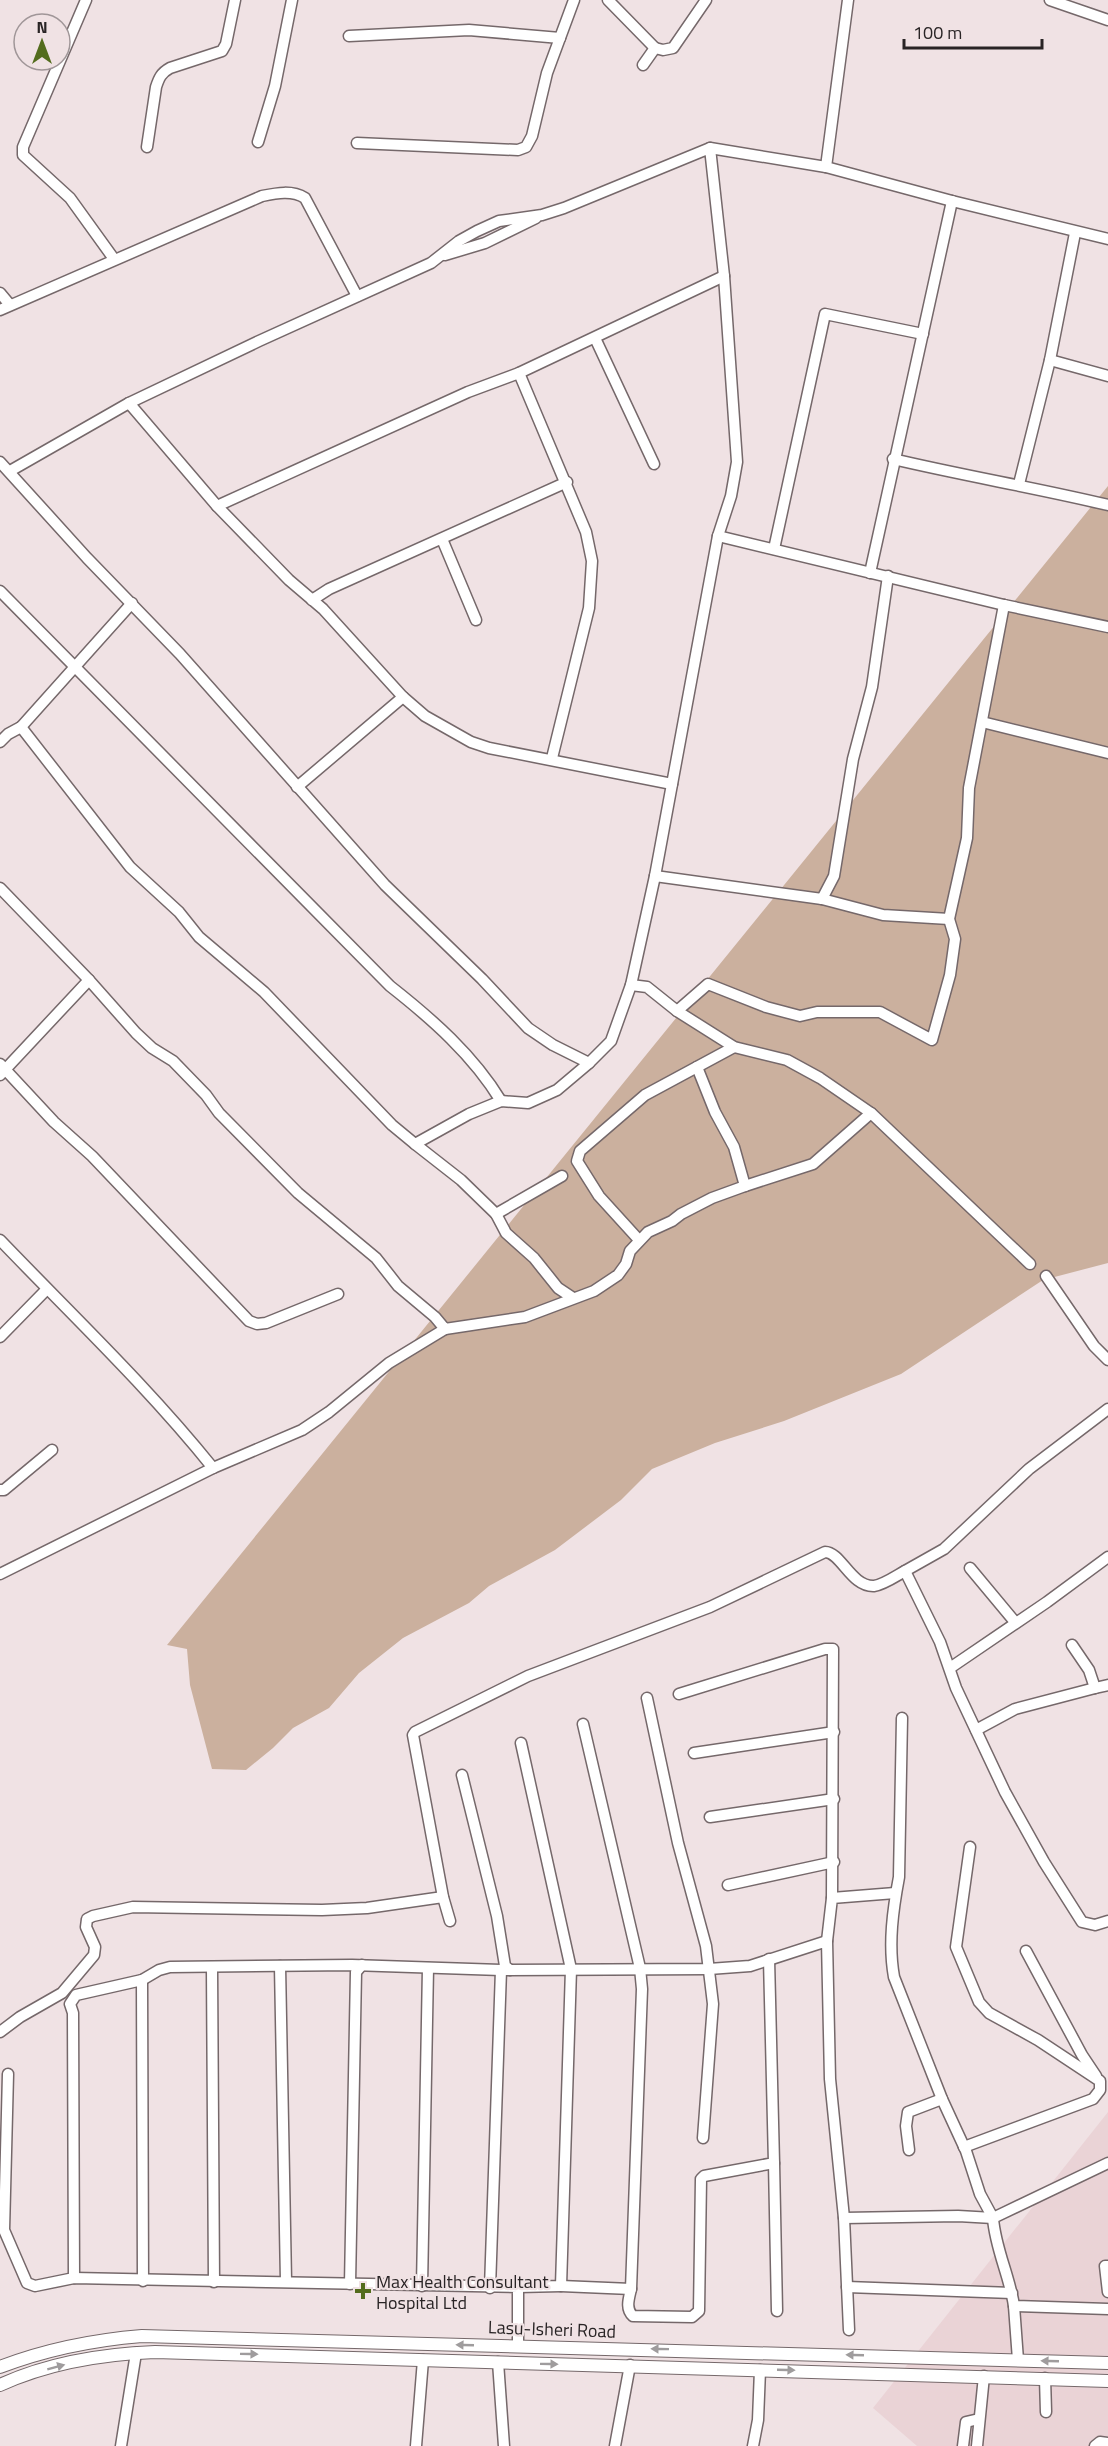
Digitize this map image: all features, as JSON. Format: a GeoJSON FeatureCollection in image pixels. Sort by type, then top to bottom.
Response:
{"type":"FeatureCollection","features":[{"type":"Feature","properties":{"kind":"main road","name":"Lasu-Isheri Road"},"geometry":{"type":"LineString","coordinates":[[0,2367],[57,2348],[104,2339],[142,2336],[1108,2363]]}},
{"type":"Feature","properties":{"kind":"main road"},"geometry":{"type":"LineString","coordinates":[[294,2340],[294,2355]]}},
{"type":"Feature","properties":{"kind":"main road"},"geometry":{"type":"LineString","coordinates":[[686,2367],[687,2350]]}},
{"type":"Feature","properties":{"kind":"main road","name":"Lasu-Isheri Road"},"geometry":{"type":"LineString","coordinates":[[0,2385],[54,2367],[97,2357],[136,2353],[294,2355],[1108,2380]]}},
{"type":"Feature","properties":{"kind":"street"},"geometry":{"type":"LineString","coordinates":[[86,0],[23,147],[23,155],[70,198],[114,259]]}},
{"type":"Feature","properties":{"kind":"street"},"geometry":{"type":"LineString","coordinates":[[147,147],[159,78],[170,68],[222,51],[226,44],[235,0]]}},
{"type":"Feature","properties":{"kind":"street"},"geometry":{"type":"LineString","coordinates":[[258,142],[275,86],[292,0]]}},
{"type":"Feature","properties":{"kind":"street"},"geometry":{"type":"LineString","coordinates":[[357,143],[518,150],[526,147],[531,142],[547,73],[574,0]]}},
{"type":"Feature","properties":{"kind":"street"},"geometry":{"type":"LineString","coordinates":[[609,0],[655,48],[663,50],[673,48],[706,0]]}},
{"type":"Feature","properties":{"kind":"street"},"geometry":{"type":"LineString","coordinates":[[826,167],[848,0]]}},
{"type":"Feature","properties":{"kind":"street"},"geometry":{"type":"LineString","coordinates":[[1050,0],[1108,20]]}},
{"type":"Feature","properties":{"kind":"street"},"geometry":{"type":"LineString","coordinates":[[349,36],[469,30],[560,38]]}},
{"type":"Feature","properties":{"kind":"street"},"geometry":{"type":"LineString","coordinates":[[643,65],[655,48]]}},
{"type":"Feature","properties":{"kind":"street"},"geometry":{"type":"LineString","coordinates":[[415,1144],[469,1114],[501,1101],[528,1103],[557,1090],[590,1063],[611,1041],[631,985],[655,876],[718,536],[731,496],[737,462],[724,276],[710,148]]}},
{"type":"Feature","properties":{"kind":"street"},"geometry":{"type":"LineString","coordinates":[[10,471],[129,403],[431,263],[459,241],[499,221],[542,215],[564,208],[710,148],[826,167],[1108,240]]}},
{"type":"Feature","properties":{"kind":"street"},"geometry":{"type":"LineString","coordinates":[[0,293],[5,307],[262,196],[297,193],[305,198],[357,296]]}},
{"type":"Feature","properties":{"kind":"street"},"geometry":{"type":"LineString","coordinates":[[870,573],[893,459],[952,201]]}},
{"type":"Feature","properties":{"kind":"street"},"geometry":{"type":"LineString","coordinates":[[1019,484],[1050,360],[1075,233]]}},
{"type":"Feature","properties":{"kind":"street"},"geometry":{"type":"LineString","coordinates":[[217,506],[468,392],[519,373],[724,276]]}},
{"type":"Feature","properties":{"kind":"street"},"geometry":{"type":"LineString","coordinates":[[774,549],[825,314],[923,334]]}},
{"type":"Feature","properties":{"kind":"street"},"geometry":{"type":"LineString","coordinates":[[595,338],[654,464]]}},
{"type":"Feature","properties":{"kind":"street"},"geometry":{"type":"LineString","coordinates":[[1050,360],[1108,376]]}},
{"type":"Feature","properties":{"kind":"street"},"geometry":{"type":"LineString","coordinates":[[519,373],[567,482],[586,532],[592,561],[589,608],[552,758]]}},
{"type":"Feature","properties":{"kind":"street"},"geometry":{"type":"LineString","coordinates":[[129,403],[217,506],[289,580],[323,609],[403,697],[425,716],[471,742],[489,748],[552,758],[672,784]]}},
{"type":"Feature","properties":{"kind":"street"},"geometry":{"type":"LineString","coordinates":[[893,459],[980,479],[1019,484],[1108,505]]}},
{"type":"Feature","properties":{"kind":"street"},"geometry":{"type":"LineString","coordinates":[[0,462],[87,558],[180,654],[364,863],[482,979],[528,1028],[553,1045],[590,1063]]}},
{"type":"Feature","properties":{"kind":"street"},"geometry":{"type":"LineString","coordinates":[[312,600],[329,589],[567,482]]}},
{"type":"Feature","properties":{"kind":"street"},"geometry":{"type":"LineString","coordinates":[[718,536],[1004,605],[1108,627]]}},
{"type":"Feature","properties":{"kind":"street"},"geometry":{"type":"LineString","coordinates":[[442,539],[476,620]]}},
{"type":"Feature","properties":{"kind":"street"},"geometry":{"type":"LineString","coordinates":[[822,899],[834,876],[853,759],[872,687],[888,576]]}},
{"type":"Feature","properties":{"kind":"street"},"geometry":{"type":"LineString","coordinates":[[0,591],[390,986],[431,1020],[477,1065],[501,1101]]}},
{"type":"Feature","properties":{"kind":"street"},"geometry":{"type":"LineString","coordinates":[[2,734],[21,727],[132,603]]}},
{"type":"Feature","properties":{"kind":"street"},"geometry":{"type":"LineString","coordinates":[[677,1011],[708,984],[766,1007],[800,1016],[817,1012],[880,1012],[932,1040],[950,975],[955,939],[949,919],[967,838],[969,788],[1004,605]]}},
{"type":"Feature","properties":{"kind":"street"},"geometry":{"type":"LineString","coordinates":[[297,787],[403,697]]}},
{"type":"Feature","properties":{"kind":"street"},"geometry":{"type":"LineString","coordinates":[[982,722],[1108,753]]}},
{"type":"Feature","properties":{"kind":"street"},"geometry":{"type":"LineString","coordinates":[[21,727],[130,867],[179,912],[199,937],[264,992],[392,1125],[461,1180],[496,1214],[506,1233],[534,1258],[558,1288],[573,1298]]}},
{"type":"Feature","properties":{"kind":"street"},"geometry":{"type":"LineString","coordinates":[[655,876],[822,899],[883,915],[949,919]]}},
{"type":"Feature","properties":{"kind":"street"},"geometry":{"type":"LineString","coordinates":[[0,888],[89,980],[136,1033],[152,1048],[173,1061],[206,1095],[219,1113],[298,1193],[376,1258],[398,1286],[435,1317],[444,1329]]}},
{"type":"Feature","properties":{"kind":"street"},"geometry":{"type":"LineString","coordinates":[[89,980],[2,1070],[92,1156],[249,1321],[257,1324],[266,1323],[338,1294]]}},
{"type":"Feature","properties":{"kind":"street"},"geometry":{"type":"LineString","coordinates":[[631,985],[647,987],[677,1011],[734,1047],[796,1064],[871,1113],[1030,1264]]}},
{"type":"Feature","properties":{"kind":"street"},"geometry":{"type":"LineString","coordinates":[[639,1240],[599,1196],[577,1161],[580,1151],[645,1095],[734,1047]]}},
{"type":"Feature","properties":{"kind":"street"},"geometry":{"type":"LineString","coordinates":[[697,1067],[734,1147],[745,1186]]}},
{"type":"Feature","properties":{"kind":"street"},"geometry":{"type":"LineString","coordinates":[[0,1574],[213,1468],[302,1431],[329,1412],[388,1363],[444,1329],[525,1317],[594,1291],[618,1275],[626,1264],[630,1251],[648,1232],[712,1198],[813,1164],[871,1113]]}},
{"type":"Feature","properties":{"kind":"street"},"geometry":{"type":"LineString","coordinates":[[496,1214],[562,1176]]}},
{"type":"Feature","properties":{"kind":"street"},"geometry":{"type":"LineString","coordinates":[[0,1240],[172,1419],[213,1468]]}},
{"type":"Feature","properties":{"kind":"street"},"geometry":{"type":"LineString","coordinates":[[1046,1276],[1094,1346],[1108,1360]]}},
{"type":"Feature","properties":{"kind":"street"},"geometry":{"type":"LineString","coordinates":[[0,1337],[47,1289]]}},
{"type":"Feature","properties":{"kind":"street"},"geometry":{"type":"LineString","coordinates":[[450,1922],[443,1897],[413,1735],[415,1731],[528,1676],[710,1606],[825,1552],[833,1554],[850,1576],[875,1586],[944,1549],[1029,1469],[1108,1409]]}},
{"type":"Feature","properties":{"kind":"street"},"geometry":{"type":"LineString","coordinates":[[0,1490],[4,1490],[52,1450]]}},
{"type":"Feature","properties":{"kind":"street"},"geometry":{"type":"LineString","coordinates":[[950,1668],[1108,1557]]}},
{"type":"Feature","properties":{"kind":"street"},"geometry":{"type":"LineString","coordinates":[[970,1568],[1016,1622]]}},
{"type":"Feature","properties":{"kind":"street"},"geometry":{"type":"LineString","coordinates":[[905,1571],[940,1642],[956,1688],[1022,1822],[1082,1922],[1095,1925],[1108,1921]]}},
{"type":"Feature","properties":{"kind":"street"},"geometry":{"type":"LineString","coordinates":[[1072,1645],[1089,1670],[1095,1688]]}},
{"type":"Feature","properties":{"kind":"street"},"geometry":{"type":"LineString","coordinates":[[679,1694],[830,1648],[833,1649],[834,1862],[827,1941],[830,2079],[844,2218],[849,2330]]}},
{"type":"Feature","properties":{"kind":"street"},"geometry":{"type":"LineString","coordinates":[[976,1730],[1016,1709],[1108,1685]]}},
{"type":"Feature","properties":{"kind":"street"},"geometry":{"type":"LineString","coordinates":[[647,1698],[678,1843],[706,1946],[714,2004],[703,2138]]}},
{"type":"Feature","properties":{"kind":"street"},"geometry":{"type":"LineString","coordinates":[[902,1718],[899,1877],[895,1893],[891,1961],[894,1977],[942,2099],[964,2147],[980,2194],[993,2218],[994,2230],[1012,2293],[1018,2360]]}},
{"type":"Feature","properties":{"kind":"street"},"geometry":{"type":"LineString","coordinates":[[583,1724],[640,1968],[642,1989],[631,2289],[628,2307],[633,2316],[692,2317],[696,2315],[699,2311],[700,2179],[704,2176],[774,2163]]}},
{"type":"Feature","properties":{"kind":"street"},"geometry":{"type":"LineString","coordinates":[[694,1754],[834,1732]]}},
{"type":"Feature","properties":{"kind":"street"},"geometry":{"type":"LineString","coordinates":[[521,1743],[571,1969],[561,2286]]}},
{"type":"Feature","properties":{"kind":"street"},"geometry":{"type":"LineString","coordinates":[[462,1775],[497,1916],[506,1970],[490,2288]]}},
{"type":"Feature","properties":{"kind":"street"},"geometry":{"type":"LineString","coordinates":[[710,1817],[834,1799]]}},
{"type":"Feature","properties":{"kind":"street"},"geometry":{"type":"LineString","coordinates":[[970,1847],[956,1947],[979,2002],[989,2013],[1038,2040],[1100,2081]]}},
{"type":"Feature","properties":{"kind":"street"},"geometry":{"type":"LineString","coordinates":[[728,1885],[834,1862]]}},
{"type":"Feature","properties":{"kind":"street"},"geometry":{"type":"LineString","coordinates":[[832,1898],[895,1893]]}},
{"type":"Feature","properties":{"kind":"street"},"geometry":{"type":"LineString","coordinates":[[0,2032],[20,2017],[62,1993],[94,1955],[95,1947],[86,1926],[87,1919],[93,1916],[133,1907],[322,1910],[367,1908],[443,1897]]}},
{"type":"Feature","properties":{"kind":"street"},"geometry":{"type":"LineString","coordinates":[[74,2278],[73,2013],[70,2004],[76,1995],[142,1980],[159,1970],[170,1967],[362,1965],[506,1970],[709,1969],[750,1966],[827,1941]]}},
{"type":"Feature","properties":{"kind":"street"},"geometry":{"type":"LineString","coordinates":[[964,2147],[1093,2099],[1100,2090],[1100,2081],[1082,2055],[1026,1951]]}},
{"type":"Feature","properties":{"kind":"street"},"geometry":{"type":"LineString","coordinates":[[769,1959],[777,2311]]}},
{"type":"Feature","properties":{"kind":"street"},"geometry":{"type":"LineString","coordinates":[[350,2284],[356,1972],[362,1965]]}},
{"type":"Feature","properties":{"kind":"street"},"geometry":{"type":"LineString","coordinates":[[280,1966],[286,2281]]}},
{"type":"Feature","properties":{"kind":"street"},"geometry":{"type":"LineString","coordinates":[[212,1968],[214,2282]]}},
{"type":"Feature","properties":{"kind":"street"},"geometry":{"type":"LineString","coordinates":[[422,2286],[428,1968]]}},
{"type":"Feature","properties":{"kind":"street"},"geometry":{"type":"LineString","coordinates":[[142,1980],[143,2281]]}},
{"type":"Feature","properties":{"kind":"street"},"geometry":{"type":"LineString","coordinates":[[8,2074],[4,2230],[27,2283],[34,2286],[74,2278],[631,2289]]}},
{"type":"Feature","properties":{"kind":"street"},"geometry":{"type":"LineString","coordinates":[[909,2150],[906,2126],[908,2112],[942,2099]]}},
{"type":"Feature","properties":{"kind":"street"},"geometry":{"type":"LineString","coordinates":[[844,2218],[958,2216],[993,2218],[1108,2163]]}},
{"type":"Feature","properties":{"kind":"street"},"geometry":{"type":"LineString","coordinates":[[1108,2266],[1106,2266],[1108,2292]]}},
{"type":"Feature","properties":{"kind":"street"},"geometry":{"type":"LineString","coordinates":[[518,2287],[518,2346]]}},
{"type":"Feature","properties":{"kind":"street"},"geometry":{"type":"LineString","coordinates":[[847,2287],[1012,2293]]}},
{"type":"Feature","properties":{"kind":"street"},"geometry":{"type":"LineString","coordinates":[[1014,2306],[1108,2309]]}},
{"type":"Feature","properties":{"kind":"street"},"geometry":{"type":"LineString","coordinates":[[121,2446],[136,2353]]}},
{"type":"Feature","properties":{"kind":"street"},"geometry":{"type":"LineString","coordinates":[[416,2446],[423,2360]]}},
{"type":"Feature","properties":{"kind":"street"},"geometry":{"type":"LineString","coordinates":[[498,2362],[504,2446]]}},
{"type":"Feature","properties":{"kind":"street"},"geometry":{"type":"LineString","coordinates":[[615,2446],[630,2366]]}},
{"type":"Feature","properties":{"kind":"street"},"geometry":{"type":"LineString","coordinates":[[753,2446],[758,2420],[760,2370]]}},
{"type":"Feature","properties":{"kind":"street"},"geometry":{"type":"LineString","coordinates":[[976,2446],[984,2376]]}},
{"type":"Feature","properties":{"kind":"street"},"geometry":{"type":"LineString","coordinates":[[1045,2378],[1046,2412]]}},
{"type":"Feature","properties":{"kind":"street"},"geometry":{"type":"LineString","coordinates":[[963,2446],[966,2422],[979,2419]]}},
{"type":"Feature","properties":{"kind":"street"},"geometry":{"type":"LineString","coordinates":[[1095,2446],[1100,2442],[1108,2443]]}},
{"type":"Feature","properties":{"kind":"shaded area"},"geometry":{"type":"Polygon","coordinates":[[[1108,486],[1108,1263],[1043,1280],[901,1374],[784,1421],[715,1443],[652,1469],[621,1500],[555,1550],[489,1586],[469,1603],[403,1638],[359,1673],[329,1708],[293,1728],[246,1770],[212,1769],[190,1685],[187,1649],[167,1645],[1108,486]]]}},
{"type":"Feature","properties":{"kind":"shaded area"},"geometry":{"type":"Polygon","coordinates":[[[1108,2112],[1108,2446],[917,2446],[873,2408],[1108,2112]]]}},
{"type":"Feature","properties":{"kind":"place","name":"Max Health Consultant Hospital Ltd"},"geometry":{"type":"Point","coordinates":[363,2291]}}]}
